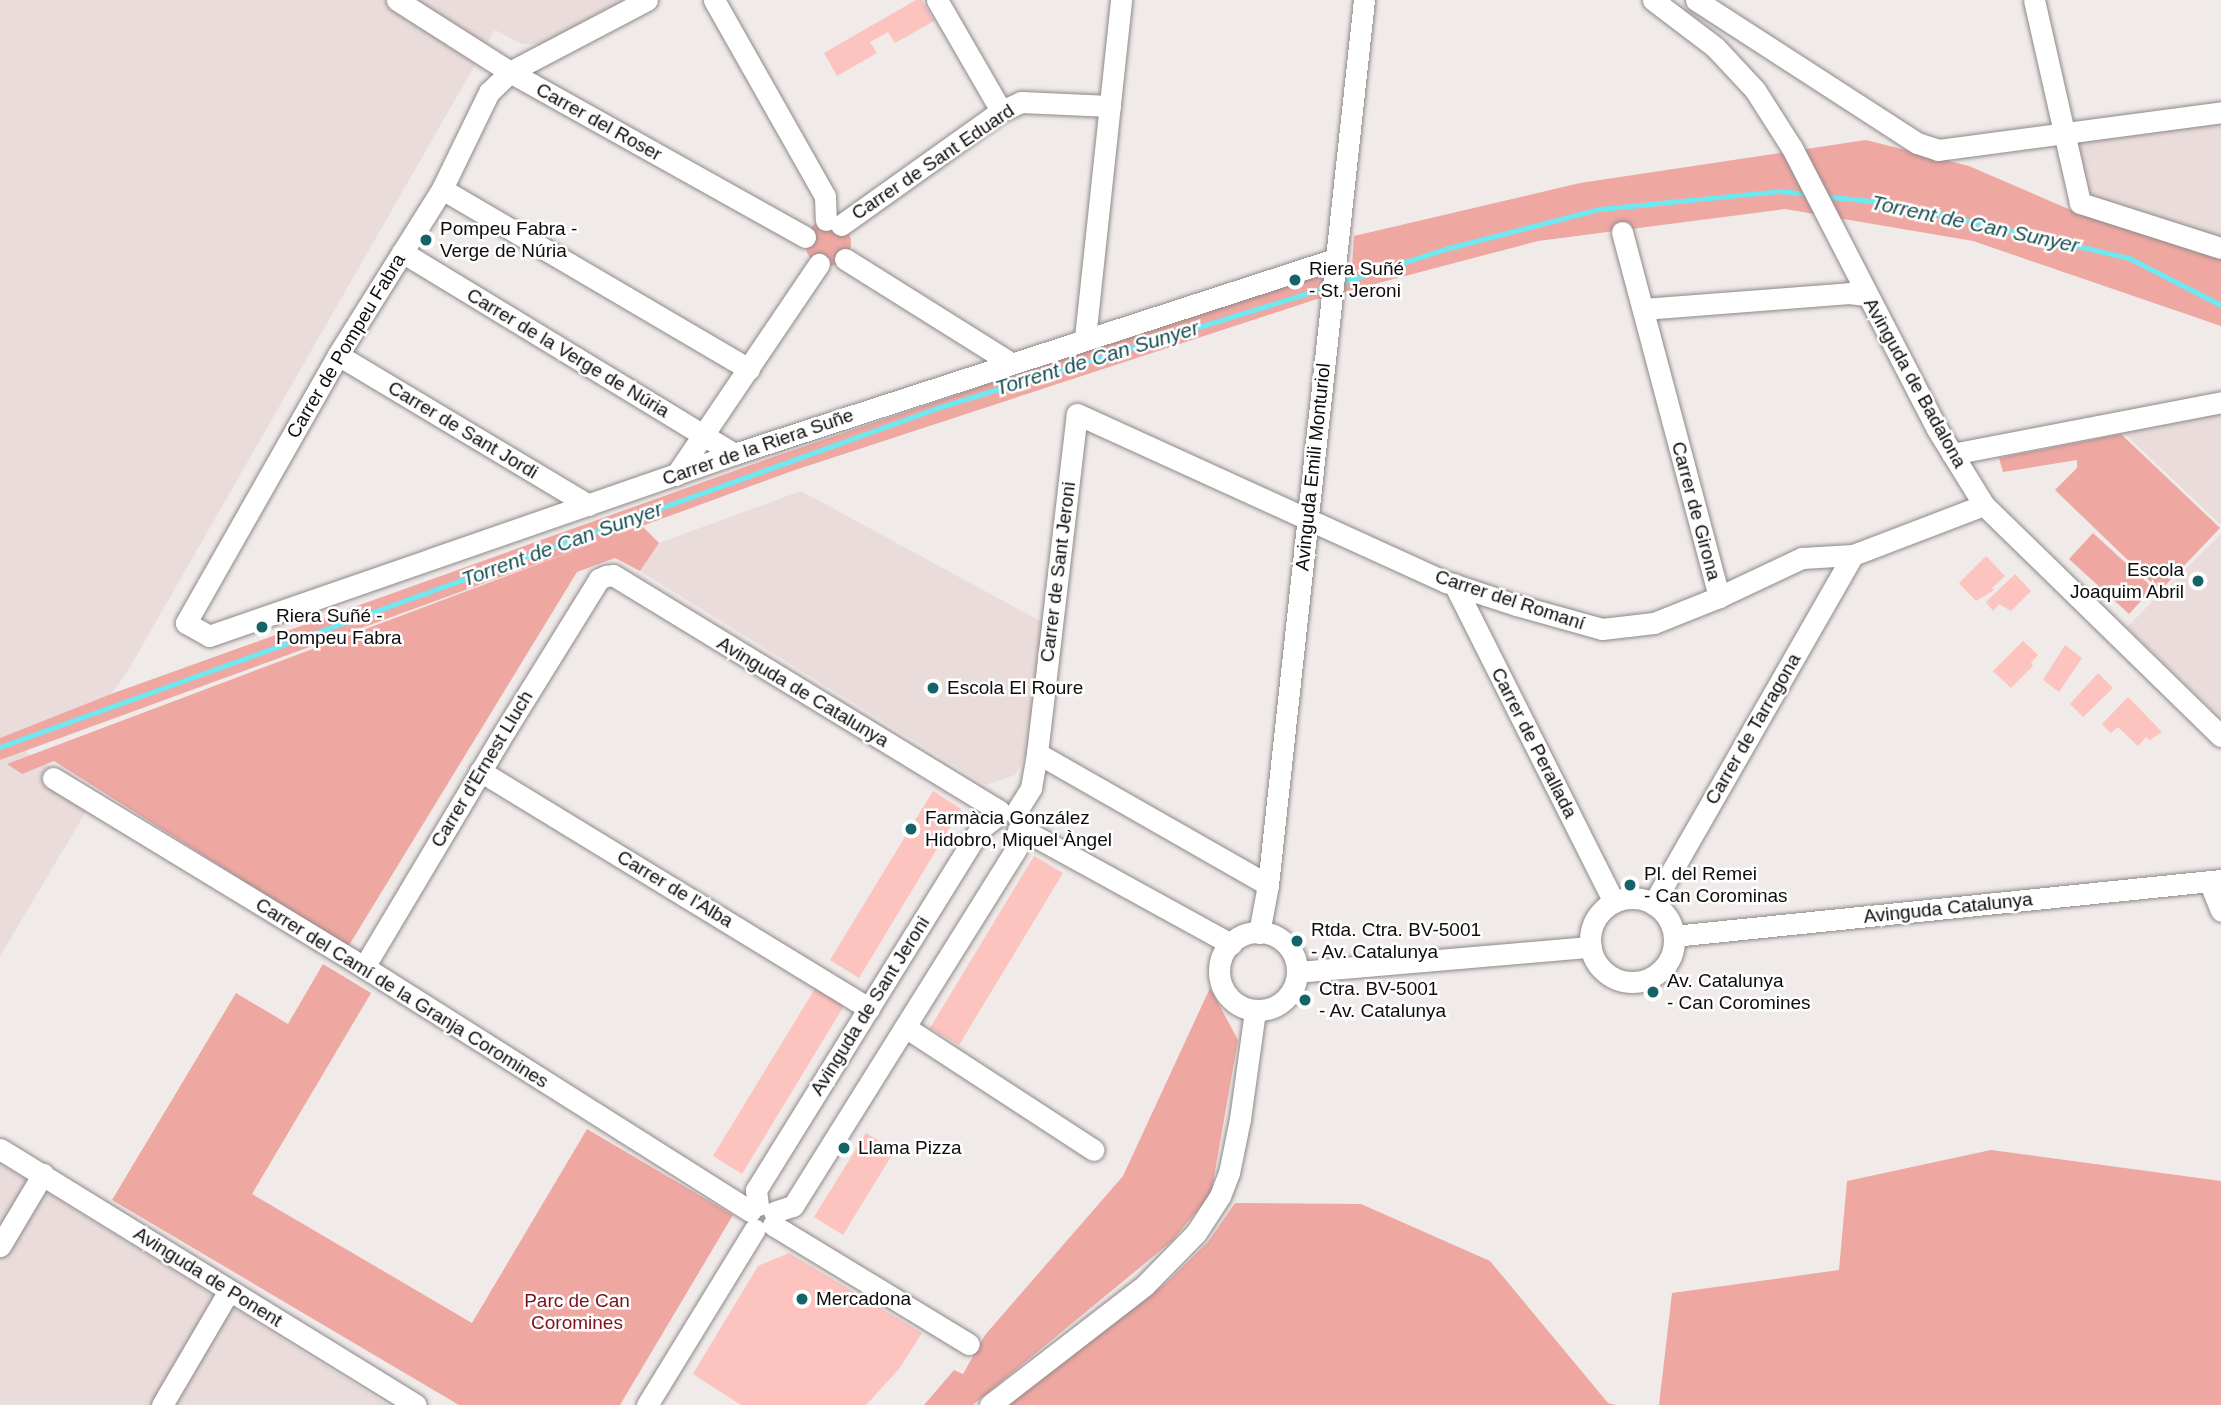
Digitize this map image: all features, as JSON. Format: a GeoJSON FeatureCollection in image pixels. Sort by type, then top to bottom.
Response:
{"type":"FeatureCollection","features":[{"type":"Feature","properties":{"kind":"street","name":"Carrer del Roser"},"geometry":{"type":"LineString","coordinates":[[397,0],[510,72],[805,237]]}},
{"type":"Feature","properties":{"kind":"street","name":"Carrer de Pompeu Fabra"},"geometry":{"type":"LineString","coordinates":[[186,623],[338,355],[442,189],[489,92],[510,72],[647,0]]}},
{"type":"Feature","properties":{"kind":"street"},"geometry":{"type":"LineString","coordinates":[[714,0],[825,195],[834,222],[851,242],[845,259],[834,265],[819,264],[807,253],[805,237],[815,224],[834,222]]}},
{"type":"Feature","properties":{"kind":"street"},"geometry":{"type":"LineString","coordinates":[[937,0],[1001,111]]}},
{"type":"Feature","properties":{"kind":"street"},"geometry":{"type":"LineString","coordinates":[[1085,338],[1121,0]]}},
{"type":"Feature","properties":{"kind":"street","name":"Avinguda Emili Monturiol"},"geometry":{"type":"LineString","coordinates":[[1259,933],[1268,885],[1364,0]]}},
{"type":"Feature","properties":{"kind":"street","name":"Avinguda de Badalona"},"geometry":{"type":"LineString","coordinates":[[1653,0],[1715,47],[1755,90],[1792,148],[1866,295],[1952,454],[1984,505],[2221,736]]}},
{"type":"Feature","properties":{"kind":"street"},"geometry":{"type":"LineString","coordinates":[[2034,0],[2080,203],[2221,248]]}},
{"type":"Feature","properties":{"kind":"street"},"geometry":{"type":"LineString","coordinates":[[1710,4],[1917,144],[1938,150],[2064,136],[2221,112]]}},
{"type":"Feature","properties":{"kind":"street","name":"Carrer de Sant Eduard"},"geometry":{"type":"LineString","coordinates":[[834,222],[1001,111],[1021,102],[1110,106]]}},
{"type":"Feature","properties":{"kind":"street"},"geometry":{"type":"LineString","coordinates":[[442,189],[749,369]]}},
{"type":"Feature","properties":{"kind":"street","name":"Carrer de Girona"},"geometry":{"type":"LineString","coordinates":[[1622,232],[1718,597],[1802,558],[1853,555],[1984,505]]}},
{"type":"Feature","properties":{"kind":"street","name":"Carrer de la Verge de Núria"},"geometry":{"type":"LineString","coordinates":[[402,252],[734,454]]}},
{"type":"Feature","properties":{"kind":"street"},"geometry":{"type":"LineString","coordinates":[[845,259],[1011,363]]}},
{"type":"Feature","properties":{"kind":"street"},"geometry":{"type":"LineString","coordinates":[[676,475],[819,264]]}},
{"type":"Feature","properties":{"kind":"street","name":"Carrer de la Riera Suñe"},"geometry":{"type":"LineString","coordinates":[[186,623],[209,636],[734,454],[1085,338],[1334,264]]}},
{"type":"Feature","properties":{"kind":"street"},"geometry":{"type":"LineString","coordinates":[[1643,309],[1849,293],[1866,295]]}},
{"type":"Feature","properties":{"kind":"street","name":"Carrer de Sant Jordi"},"geometry":{"type":"LineString","coordinates":[[338,355],[589,505]]}},
{"type":"Feature","properties":{"kind":"street"},"geometry":{"type":"LineString","coordinates":[[1952,454],[2221,402]]}},
{"type":"Feature","properties":{"kind":"street","name":"Carrer del Romaní"},"geometry":{"type":"LineString","coordinates":[[1077,414],[1308,521],[1454,584],[1602,629],[1654,623],[1718,597]]}},
{"type":"Feature","properties":{"kind":"street","name":"Carrer de Sant Jeroni"},"geometry":{"type":"LineString","coordinates":[[1011,819],[1031,788],[1037,753],[1077,414]]}},
{"type":"Feature","properties":{"kind":"street","name":"Carrer de Tarragona"},"geometry":{"type":"LineString","coordinates":[[1653,904],[1853,555]]}},
{"type":"Feature","properties":{"kind":"street","name":"Avinguda de Catalunya"},"geometry":{"type":"LineString","coordinates":[[606,576],[613,575],[1011,819],[1231,944]]}},
{"type":"Feature","properties":{"kind":"street","name":"Carrer d'Ernest Lluch"},"geometry":{"type":"LineString","coordinates":[[364,967],[599,579],[606,576]]}},
{"type":"Feature","properties":{"kind":"street","name":"Carrer de Perallada"},"geometry":{"type":"LineString","coordinates":[[1454,584],[1614,902]]}},
{"type":"Feature","properties":{"kind":"street"},"geometry":{"type":"LineString","coordinates":[[1037,753],[1268,885]]}},
{"type":"Feature","properties":{"kind":"street","name":"Carrer de l'Alba"},"geometry":{"type":"LineString","coordinates":[[481,771],[869,1008]]}},
{"type":"Feature","properties":{"kind":"street","name":"Carrer del Camí de la Granja Coromines"},"geometry":{"type":"LineString","coordinates":[[53,778],[364,967],[969,1344]]}},
{"type":"Feature","properties":{"kind":"street","name":"Avinguda de Sant Jeroni"},"geometry":{"type":"LineString","coordinates":[[647,1405],[762,1216],[793,1206],[1016,849],[1011,819],[980,829],[756,1190],[762,1216]]}},
{"type":"Feature","properties":{"kind":"street"},"geometry":{"type":"LineString","coordinates":[[2215,880],[2221,911]]}},
{"type":"Feature","properties":{"kind":"street","name":"Avinguda Catalunya"},"geometry":{"type":"LineString","coordinates":[[1674,936],[2215,880]]}},
{"type":"Feature","properties":{"kind":"street"},"geometry":{"type":"LineString","coordinates":[[1628,898],[1653,904],[1670,922],[1674,936],[1670,960],[1660,972],[1636,982],[1611,976],[1600,967],[1591,947],[1591,933],[1596,919],[1614,902],[1628,898]]}},
{"type":"Feature","properties":{"kind":"street"},"geometry":{"type":"LineString","coordinates":[[1249,933],[1259,933],[1279,938],[1290,949],[1297,972],[1291,992],[1284,1000],[1273,1007],[1255,1011],[1236,1003],[1222,985],[1219,967],[1231,944],[1249,933]]}},
{"type":"Feature","properties":{"kind":"street"},"geometry":{"type":"LineString","coordinates":[[1297,972],[1591,947]]}},
{"type":"Feature","properties":{"kind":"street"},"geometry":{"type":"LineString","coordinates":[[990,1405],[1145,1285],[1196,1233],[1220,1196],[1228,1173],[1240,1119],[1255,1011]]}},
{"type":"Feature","properties":{"kind":"street"},"geometry":{"type":"LineString","coordinates":[[905,1027],[1094,1150]]}},
{"type":"Feature","properties":{"kind":"street","name":"Avinguda de Ponent"},"geometry":{"type":"LineString","coordinates":[[0,1149],[416,1405]]}},
{"type":"Feature","properties":{"kind":"street"},"geometry":{"type":"LineString","coordinates":[[0,1246],[43,1174]]}},
{"type":"Feature","properties":{"kind":"street"},"geometry":{"type":"LineString","coordinates":[[162,1405],[229,1291]]}},
{"type":"Feature","properties":{"kind":"shaded area"},"geometry":{"type":"Polygon","coordinates":[[[0,0],[628,0],[545,45],[521,44],[495,30],[126,674],[111,694],[0,738],[0,0]]]}},
{"type":"Feature","properties":{"kind":"shaded area"},"geometry":{"type":"Polygon","coordinates":[[[2221,123],[2221,259],[2080,214],[2056,144],[2221,123]]]}},
{"type":"Feature","properties":{"kind":"shaded area","name":"Escola Joaquim Abril"},"geometry":{"type":"Polygon","coordinates":[[[2221,414],[2221,525],[2124,433],[2221,414]]]}},
{"type":"Feature","properties":{"kind":"shaded area","name":"Escola El Roure"},"geometry":{"type":"Polygon","coordinates":[[[801,491],[1044,623],[1027,753],[1015,775],[986,785],[640,571],[659,543],[801,491]]]}},
{"type":"Feature","properties":{"kind":"shaded area","name":"Escola Joaquim Abril"},"geometry":{"type":"Polygon","coordinates":[[[2221,534],[2221,718],[2127,627],[2221,534]]]}},
{"type":"Feature","properties":{"kind":"shaded area"},"geometry":{"type":"Polygon","coordinates":[[[22,750],[96,795],[0,956],[0,760],[22,750]]]}},
{"type":"Feature","properties":{"kind":"shaded area"},"geometry":{"type":"Polygon","coordinates":[[[0,1163],[388,1405],[0,1405],[0,1163]]]}},
{"type":"Feature","properties":{"kind":"green space"},"geometry":{"type":"Polygon","coordinates":[[[1866,140],[1969,166],[2080,214],[2221,259],[2221,326],[1973,241],[1785,209],[1538,241],[1314,300],[795,470],[642,526],[659,543],[640,571],[615,558],[577,572],[348,947],[54,761],[22,774],[7,764],[589,545],[0,760],[0,738],[111,694],[773,457],[1174,321],[1352,266],[1354,236],[1580,183],[1866,140]]]}},
{"type":"Feature","properties":{"kind":"green space"},"geometry":{"type":"Polygon","coordinates":[[[828,220],[844,227],[851,243],[844,259],[828,266],[812,259],[805,243],[812,227],[828,220]]]}},
{"type":"Feature","properties":{"kind":"green space"},"geometry":{"type":"Polygon","coordinates":[[[2121,434],[2220,528],[2160,591],[2055,490],[2077,468],[2077,460],[2003,472],[1999,458],[2121,434]]]}},
{"type":"Feature","properties":{"kind":"green space"},"geometry":{"type":"Polygon","coordinates":[[[2093,533],[2153,588],[2129,614],[2069,559],[2093,533]]]}},
{"type":"Feature","properties":{"kind":"green space","name":"Parc de Can Coromines"},"geometry":{"type":"Polygon","coordinates":[[[323,964],[371,993],[252,1194],[472,1323],[587,1129],[733,1215],[620,1405],[459,1405],[112,1200],[236,993],[288,1024],[323,964]]]}},
{"type":"Feature","properties":{"kind":"green space"},"geometry":{"type":"Polygon","coordinates":[[[1210,988],[1238,1040],[1211,1194],[1172,1241],[973,1405],[924,1405],[954,1370],[963,1374],[985,1335],[1123,1176],[1210,988]]]}},
{"type":"Feature","properties":{"kind":"green space"},"geometry":{"type":"Polygon","coordinates":[[[1991,1150],[2221,1181],[2221,1405],[1659,1405],[1672,1293],[1839,1270],[1847,1181],[1991,1150]]]}},
{"type":"Feature","properties":{"kind":"green space"},"geometry":{"type":"Polygon","coordinates":[[[1235,1203],[1361,1204],[1490,1261],[1608,1403],[1616,1405],[1009,1405],[1166,1283],[1208,1242],[1235,1203]]]}},
{"type":"Feature","properties":{"kind":"building"},"geometry":{"type":"Polygon","coordinates":[[[916,0],[922,0],[934,21],[895,43],[888,32],[870,42],[877,53],[837,76],[824,53],[916,0]]]}},
{"type":"Feature","properties":{"kind":"building"},"geometry":{"type":"Polygon","coordinates":[[[1986,556],[2005,576],[1992,588],[1994,590],[1976,601],[1959,583],[1986,556]]]}},
{"type":"Feature","properties":{"kind":"building"},"geometry":{"type":"Polygon","coordinates":[[[2015,574],[2031,591],[2011,611],[1999,604],[1993,611],[1986,602],[2015,574]]]}},
{"type":"Feature","properties":{"kind":"building"},"geometry":{"type":"Polygon","coordinates":[[[2023,641],[2038,655],[2031,663],[2033,666],[2011,688],[1993,671],[2023,641]]]}},
{"type":"Feature","properties":{"kind":"building"},"geometry":{"type":"Polygon","coordinates":[[[2065,645],[2082,658],[2059,692],[2043,680],[2065,645]]]}},
{"type":"Feature","properties":{"kind":"building"},"geometry":{"type":"Polygon","coordinates":[[[2098,673],[2113,688],[2083,717],[2070,704],[2098,673]]]}},
{"type":"Feature","properties":{"kind":"building"},"geometry":{"type":"Polygon","coordinates":[[[2128,697],[2162,732],[2150,740],[2146,737],[2138,746],[2118,727],[2111,733],[2102,724],[2128,697]]]}},
{"type":"Feature","properties":{"kind":"building"},"geometry":{"type":"Polygon","coordinates":[[[933,791],[961,809],[859,978],[830,960],[933,791]]]}},
{"type":"Feature","properties":{"kind":"building"},"geometry":{"type":"Polygon","coordinates":[[[1034,856],[1063,873],[959,1045],[930,1028],[1034,856]]]}},
{"type":"Feature","properties":{"kind":"building"},"geometry":{"type":"Polygon","coordinates":[[[816,987],[845,1004],[742,1174],[713,1156],[816,987]]]}},
{"type":"Feature","properties":{"kind":"building"},"geometry":{"type":"Polygon","coordinates":[[[866,1133],[895,1150],[843,1235],[814,1217],[866,1133]]]}},
{"type":"Feature","properties":{"kind":"building","name":"Mercadona"},"geometry":{"type":"Polygon","coordinates":[[[789,1253],[922,1333],[899,1369],[866,1405],[741,1405],[693,1374],[758,1266],[789,1253]]]}},
{"type":"Feature","properties":{"kind":"waterway","name":"Torrent de Can Sunyer"},"geometry":{"type":"LineString","coordinates":[[1340,283],[1445,249],[1600,209],[1779,191],[1809,194]]}},
{"type":"Feature","properties":{"kind":"waterway","name":"Torrent de Can Sunyer"},"geometry":{"type":"LineString","coordinates":[[1822,196],[1891,203],[2129,258],[2221,305]]}},
{"type":"Feature","properties":{"kind":"waterway","name":"Torrent de Can Sunyer"},"geometry":{"type":"LineString","coordinates":[[0,747],[940,407],[1327,287]]}},
{"type":"Feature","properties":{"kind":"place","name":"Pompeu Fabra - Verge de Núria"},"geometry":{"type":"Point","coordinates":[426,240]}},
{"type":"Feature","properties":{"kind":"place","name":"Riera Suñé - St. Jeroni"},"geometry":{"type":"Point","coordinates":[1295,280]}},
{"type":"Feature","properties":{"kind":"place","name":"Escola Joaquim Abril"},"geometry":{"type":"Point","coordinates":[2198,581]}},
{"type":"Feature","properties":{"kind":"place","name":"Riera Suñé - Pompeu Fabra"},"geometry":{"type":"Point","coordinates":[262,627]}},
{"type":"Feature","properties":{"kind":"place","name":"Escola El Roure"},"geometry":{"type":"Point","coordinates":[933,688]}},
{"type":"Feature","properties":{"kind":"place","name":"Farmàcia González Hidobro, Miquel Àngel"},"geometry":{"type":"Point","coordinates":[911,829]}},
{"type":"Feature","properties":{"kind":"place","name":"Pl. del Remei - Can Corominas"},"geometry":{"type":"Point","coordinates":[1630,885]}},
{"type":"Feature","properties":{"kind":"place","name":"Rtda. Ctra. BV-5001 - Av. Catalunya"},"geometry":{"type":"Point","coordinates":[1297,941]}},
{"type":"Feature","properties":{"kind":"place","name":"Av. Catalunya - Can Coromines"},"geometry":{"type":"Point","coordinates":[1653,992]}},
{"type":"Feature","properties":{"kind":"place","name":"Ctra. BV-5001 - Av. Catalunya"},"geometry":{"type":"Point","coordinates":[1305,1000]}},
{"type":"Feature","properties":{"kind":"place","name":"Llama Pizza"},"geometry":{"type":"Point","coordinates":[844,1148]}},
{"type":"Feature","properties":{"kind":"place","name":"Mercadona"},"geometry":{"type":"Point","coordinates":[802,1299]}}]}
